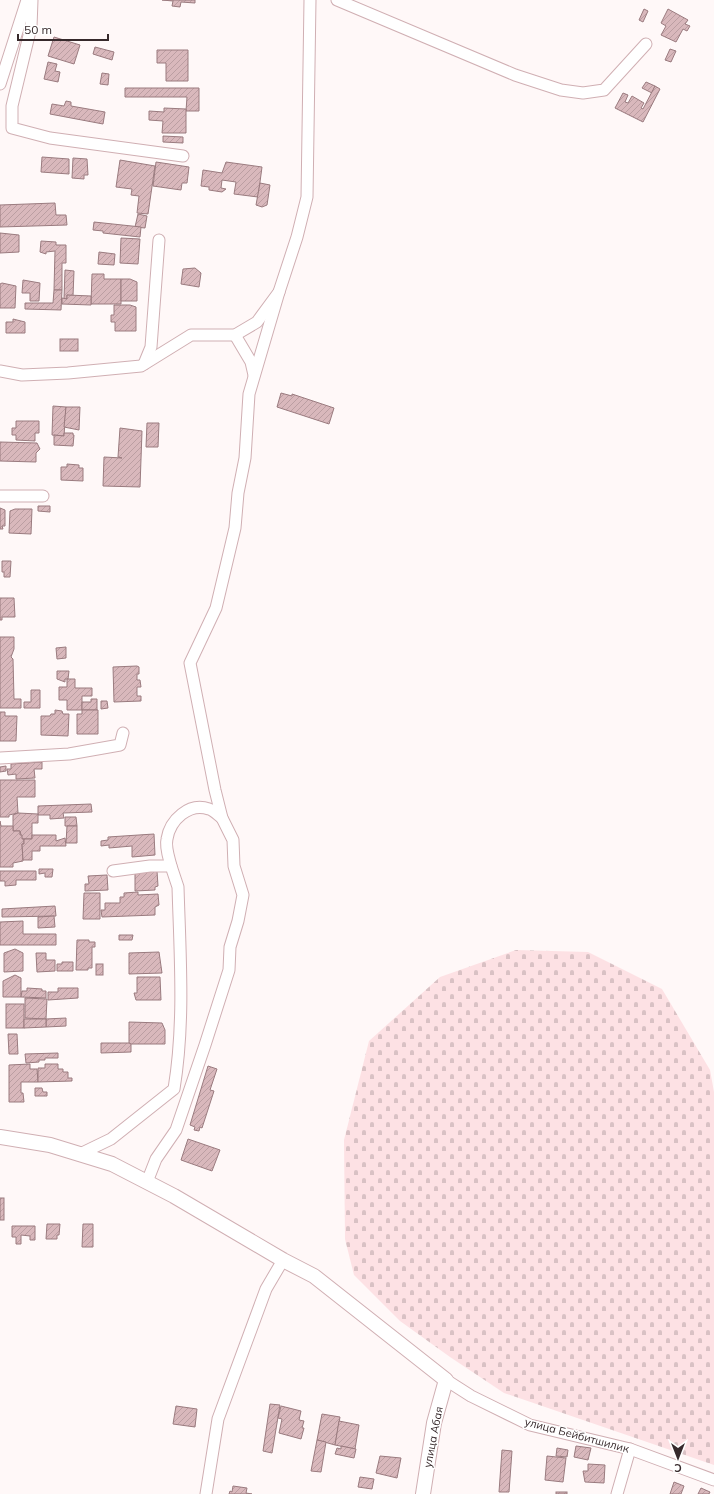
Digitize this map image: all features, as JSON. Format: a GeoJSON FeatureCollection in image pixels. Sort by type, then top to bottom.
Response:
{"type":"FeatureCollection","features":[{"type":"Feature","properties":{"kind":"street"},"geometry":{"type":"LineString","coordinates":[[0,84],[27,0]]}},
{"type":"Feature","properties":{"kind":"street"},"geometry":{"type":"LineString","coordinates":[[32,0],[31,27],[12,106],[12,128],[50,138],[183,156]]}},
{"type":"Feature","properties":{"kind":"street"},"geometry":{"type":"LineString","coordinates":[[147,1182],[156,1159],[176,1130],[229,970],[230,947],[238,921],[243,894],[234,866],[233,840],[222,818],[215,790],[190,663],[216,608],[235,528],[238,492],[245,458],[249,394],[297,237],[307,197],[310,0]]}},
{"type":"Feature","properties":{"kind":"street"},"geometry":{"type":"LineString","coordinates":[[337,0],[515,74],[561,90],[583,93],[604,90],[646,44]]}},
{"type":"Feature","properties":{"kind":"street"},"geometry":{"type":"LineString","coordinates":[[144,364],[151,346],[159,240]]}},
{"type":"Feature","properties":{"kind":"street"},"geometry":{"type":"LineString","coordinates":[[0,371],[22,375],[68,373],[144,364],[192,335],[235,336],[257,322],[279,292]]}},
{"type":"Feature","properties":{"kind":"street"},"geometry":{"type":"LineString","coordinates":[[235,336],[250,362],[254,375]]}},
{"type":"Feature","properties":{"kind":"street"},"geometry":{"type":"LineString","coordinates":[[0,496],[43,496]]}},
{"type":"Feature","properties":{"kind":"street"},"geometry":{"type":"LineString","coordinates":[[0,758],[69,754],[120,745],[123,733]]}},
{"type":"Feature","properties":{"kind":"street"},"geometry":{"type":"LineString","coordinates":[[80,1154],[111,1139],[174,1089],[179,1062],[182,1019],[178,887],[171,866],[166,840],[170,829],[178,816],[193,808],[210,809],[222,818]]}},
{"type":"Feature","properties":{"kind":"street"},"geometry":{"type":"LineString","coordinates":[[113,871],[150,866],[171,866]]}},
{"type":"Feature","properties":{"kind":"street"},"geometry":{"type":"LineString","coordinates":[[0,1137],[50,1145],[80,1154],[112,1164],[147,1182],[283,1260],[314,1276],[446,1380]]}},
{"type":"Feature","properties":{"kind":"street"},"geometry":{"type":"LineString","coordinates":[[206,1494],[218,1419],[266,1289],[283,1260]]}},
{"type":"Feature","properties":{"kind":"street","name":"улица Бейбитшилик"},"geometry":{"type":"LineString","coordinates":[[446,1380],[471,1396],[530,1425],[630,1449],[714,1480]]}},
{"type":"Feature","properties":{"kind":"street","name":"улица Абая"},"geometry":{"type":"LineString","coordinates":[[423,1494],[434,1423],[446,1380]]}},
{"type":"Feature","properties":{"kind":"street"},"geometry":{"type":"LineString","coordinates":[[617,1494],[630,1449]]}},
{"type":"Feature","properties":{"kind":"green space"},"geometry":{"type":"Polygon","coordinates":[[[516,950],[588,952],[662,989],[710,1070],[714,1092],[714,1465],[504,1393],[400,1321],[354,1275],[345,1239],[344,1140],[369,1041],[440,977],[516,950]]]}},
{"type":"Feature","properties":{"kind":"building"},"geometry":{"type":"Polygon","coordinates":[[[162,0],[195,0],[195,3],[181,2],[180,7],[172,6],[173,1],[162,0]]]}},
{"type":"Feature","properties":{"kind":"building"},"geometry":{"type":"Polygon","coordinates":[[[644,9],[648,11],[643,22],[639,20],[644,9]]]}},
{"type":"Feature","properties":{"kind":"building"},"geometry":{"type":"Polygon","coordinates":[[[668,9],[688,20],[685,24],[690,26],[687,31],[683,29],[676,42],[661,35],[666,26],[661,23],[668,9]]]}},
{"type":"Feature","properties":{"kind":"building"},"geometry":{"type":"Polygon","coordinates":[[[54,37],[80,45],[74,64],[48,56],[54,37]]]}},
{"type":"Feature","properties":{"kind":"building"},"geometry":{"type":"Polygon","coordinates":[[[95,47],[114,52],[112,60],[93,54],[95,47]]]}},
{"type":"Feature","properties":{"kind":"building"},"geometry":{"type":"Polygon","coordinates":[[[670,49],[676,51],[671,62],[665,60],[670,49]]]}},
{"type":"Feature","properties":{"kind":"building"},"geometry":{"type":"Polygon","coordinates":[[[157,50],[188,50],[188,81],[166,81],[166,63],[157,63],[157,50]]]}},
{"type":"Feature","properties":{"kind":"building"},"geometry":{"type":"Polygon","coordinates":[[[48,62],[57,64],[55,71],[60,72],[58,82],[44,79],[48,62]]]}},
{"type":"Feature","properties":{"kind":"building"},"geometry":{"type":"Polygon","coordinates":[[[102,73],[109,74],[108,85],[100,84],[102,73]]]}},
{"type":"Feature","properties":{"kind":"building"},"geometry":{"type":"Polygon","coordinates":[[[646,82],[655,86],[652,93],[642,88],[646,82]]]}},
{"type":"Feature","properties":{"kind":"building"},"geometry":{"type":"Polygon","coordinates":[[[655,86],[660,89],[643,122],[615,108],[623,93],[628,95],[625,102],[628,103],[632,96],[644,103],[641,108],[643,109],[655,86]]]}},
{"type":"Feature","properties":{"kind":"building"},"geometry":{"type":"Polygon","coordinates":[[[125,88],[199,88],[199,111],[186,111],[187,97],[125,97],[125,88]]]}},
{"type":"Feature","properties":{"kind":"building"},"geometry":{"type":"Polygon","coordinates":[[[66,101],[71,102],[71,106],[105,112],[103,124],[50,114],[52,104],[64,106],[66,101]]]}},
{"type":"Feature","properties":{"kind":"building"},"geometry":{"type":"Polygon","coordinates":[[[164,108],[186,109],[186,133],[162,133],[163,121],[149,120],[149,111],[164,112],[164,108]]]}},
{"type":"Feature","properties":{"kind":"building"},"geometry":{"type":"Polygon","coordinates":[[[163,136],[183,137],[183,143],[163,142],[163,136]]]}},
{"type":"Feature","properties":{"kind":"building"},"geometry":{"type":"Polygon","coordinates":[[[42,157],[69,159],[69,174],[41,172],[42,157]]]}},
{"type":"Feature","properties":{"kind":"building"},"geometry":{"type":"Polygon","coordinates":[[[73,158],[87,159],[88,175],[84,175],[84,179],[72,178],[73,158]]]}},
{"type":"Feature","properties":{"kind":"building"},"geometry":{"type":"Polygon","coordinates":[[[120,160],[155,166],[148,214],[137,213],[139,196],[131,195],[132,189],[116,187],[120,160]]]}},
{"type":"Feature","properties":{"kind":"building"},"geometry":{"type":"Polygon","coordinates":[[[156,162],[189,167],[187,183],[182,183],[181,190],[153,186],[156,162]]]}},
{"type":"Feature","properties":{"kind":"building"},"geometry":{"type":"Polygon","coordinates":[[[226,162],[262,167],[258,197],[234,194],[236,182],[222,180],[221,188],[226,189],[222,192],[209,190],[209,187],[201,186],[203,170],[222,173],[226,162]]]}},
{"type":"Feature","properties":{"kind":"building"},"geometry":{"type":"Polygon","coordinates":[[[260,183],[270,185],[267,205],[262,207],[256,205],[260,183]]]}},
{"type":"Feature","properties":{"kind":"building"},"geometry":{"type":"Polygon","coordinates":[[[55,203],[56,215],[66,215],[67,225],[0,227],[0,205],[55,203]]]}},
{"type":"Feature","properties":{"kind":"building"},"geometry":{"type":"Polygon","coordinates":[[[138,214],[147,216],[145,228],[135,227],[138,214]]]}},
{"type":"Feature","properties":{"kind":"building"},"geometry":{"type":"Polygon","coordinates":[[[94,222],[141,227],[140,237],[103,233],[103,231],[93,230],[94,222]]]}},
{"type":"Feature","properties":{"kind":"building"},"geometry":{"type":"Polygon","coordinates":[[[0,233],[19,235],[19,252],[0,253],[0,233]]]}},
{"type":"Feature","properties":{"kind":"building"},"geometry":{"type":"Polygon","coordinates":[[[121,238],[140,239],[138,264],[120,263],[121,238]]]}},
{"type":"Feature","properties":{"kind":"building"},"geometry":{"type":"Polygon","coordinates":[[[41,241],[56,242],[56,245],[66,245],[66,263],[62,263],[62,290],[54,290],[55,251],[46,252],[46,254],[40,252],[41,241]]]}},
{"type":"Feature","properties":{"kind":"building"},"geometry":{"type":"Polygon","coordinates":[[[99,252],[115,254],[114,265],[98,264],[99,252]]]}},
{"type":"Feature","properties":{"kind":"building"},"geometry":{"type":"Polygon","coordinates":[[[195,268],[201,273],[199,287],[181,284],[183,269],[195,268]]]}},
{"type":"Feature","properties":{"kind":"building"},"geometry":{"type":"Polygon","coordinates":[[[65,270],[74,271],[73,296],[67,295],[67,299],[64,299],[65,270]]]}},
{"type":"Feature","properties":{"kind":"building"},"geometry":{"type":"Polygon","coordinates":[[[92,274],[104,274],[104,279],[121,279],[121,304],[91,304],[92,274]]]}},
{"type":"Feature","properties":{"kind":"building"},"geometry":{"type":"Polygon","coordinates":[[[121,279],[130,279],[137,282],[137,301],[121,301],[121,279]]]}},
{"type":"Feature","properties":{"kind":"building"},"geometry":{"type":"Polygon","coordinates":[[[23,280],[40,283],[39,301],[30,301],[30,293],[22,293],[23,280]]]}},
{"type":"Feature","properties":{"kind":"building"},"geometry":{"type":"Polygon","coordinates":[[[2,283],[16,286],[15,308],[0,308],[0,284],[2,283]]]}},
{"type":"Feature","properties":{"kind":"building"},"geometry":{"type":"Polygon","coordinates":[[[54,290],[62,290],[61,310],[25,309],[25,303],[53,303],[54,290]]]}},
{"type":"Feature","properties":{"kind":"building"},"geometry":{"type":"Polygon","coordinates":[[[67,295],[91,296],[91,305],[62,304],[62,298],[67,299],[67,295]]]}},
{"type":"Feature","properties":{"kind":"building"},"geometry":{"type":"Polygon","coordinates":[[[114,305],[130,305],[136,307],[136,331],[115,331],[115,322],[111,322],[111,315],[114,315],[114,305]]]}},
{"type":"Feature","properties":{"kind":"building"},"geometry":{"type":"Polygon","coordinates":[[[13,319],[25,322],[25,333],[6,333],[6,322],[13,322],[13,319]]]}},
{"type":"Feature","properties":{"kind":"building"},"geometry":{"type":"Polygon","coordinates":[[[60,339],[78,339],[78,351],[60,351],[60,339]]]}},
{"type":"Feature","properties":{"kind":"building"},"geometry":{"type":"Polygon","coordinates":[[[281,393],[292,396],[292,394],[334,408],[329,424],[277,407],[281,393]]]}},
{"type":"Feature","properties":{"kind":"building"},"geometry":{"type":"Polygon","coordinates":[[[53,406],[66,407],[64,436],[52,435],[53,406]]]}},
{"type":"Feature","properties":{"kind":"building"},"geometry":{"type":"Polygon","coordinates":[[[66,407],[80,407],[79,430],[64,427],[66,407]]]}},
{"type":"Feature","properties":{"kind":"building"},"geometry":{"type":"Polygon","coordinates":[[[16,421],[39,421],[39,433],[35,433],[35,441],[16,440],[16,435],[12,435],[12,428],[16,428],[16,421]]]}},
{"type":"Feature","properties":{"kind":"building"},"geometry":{"type":"Polygon","coordinates":[[[147,423],[159,423],[158,447],[146,447],[147,423]]]}},
{"type":"Feature","properties":{"kind":"building"},"geometry":{"type":"Polygon","coordinates":[[[120,428],[142,431],[140,487],[103,486],[104,457],[122,458],[118,457],[120,428]]]}},
{"type":"Feature","properties":{"kind":"building"},"geometry":{"type":"Polygon","coordinates":[[[64,433],[73,433],[73,446],[54,445],[54,435],[64,436],[64,433]]]}},
{"type":"Feature","properties":{"kind":"building"},"geometry":{"type":"Polygon","coordinates":[[[0,442],[37,443],[40,449],[36,453],[36,462],[0,461],[0,442]]]}},
{"type":"Feature","properties":{"kind":"building"},"geometry":{"type":"Polygon","coordinates":[[[67,464],[79,465],[79,468],[83,468],[83,481],[61,480],[61,467],[67,467],[67,464]]]}},
{"type":"Feature","properties":{"kind":"building"},"geometry":{"type":"Polygon","coordinates":[[[38,506],[50,506],[50,512],[38,511],[38,506]]]}},
{"type":"Feature","properties":{"kind":"building"},"geometry":{"type":"Polygon","coordinates":[[[0,508],[5,510],[5,526],[2,526],[3,529],[0,529],[0,508]]]}},
{"type":"Feature","properties":{"kind":"building"},"geometry":{"type":"Polygon","coordinates":[[[15,509],[32,509],[31,534],[9,533],[10,511],[15,509]]]}},
{"type":"Feature","properties":{"kind":"building"},"geometry":{"type":"Polygon","coordinates":[[[2,561],[11,561],[10,577],[4,577],[4,572],[2,572],[2,561]]]}},
{"type":"Feature","properties":{"kind":"building"},"geometry":{"type":"Polygon","coordinates":[[[0,598],[14,598],[15,617],[2,617],[2,620],[0,620],[0,598]]]}},
{"type":"Feature","properties":{"kind":"building"},"geometry":{"type":"Polygon","coordinates":[[[0,637],[14,637],[14,649],[11,657],[13,659],[14,699],[21,699],[21,708],[0,708],[0,637]]]}},
{"type":"Feature","properties":{"kind":"building"},"geometry":{"type":"Polygon","coordinates":[[[66,647],[66,658],[57,659],[56,648],[66,647]]]}},
{"type":"Feature","properties":{"kind":"building"},"geometry":{"type":"Polygon","coordinates":[[[113,667],[139,667],[139,674],[137,674],[137,680],[140,680],[141,687],[137,687],[137,696],[141,696],[141,701],[114,702],[113,667]]]}},
{"type":"Feature","properties":{"kind":"building"},"geometry":{"type":"Polygon","coordinates":[[[57,671],[69,671],[68,679],[65,679],[65,682],[57,679],[57,671]]]}},
{"type":"Feature","properties":{"kind":"building"},"geometry":{"type":"Polygon","coordinates":[[[67,679],[75,679],[75,688],[92,688],[92,696],[82,696],[82,710],[67,710],[67,700],[59,700],[59,687],[67,687],[67,679]]]}},
{"type":"Feature","properties":{"kind":"building"},"geometry":{"type":"Polygon","coordinates":[[[31,690],[40,690],[40,708],[24,708],[24,702],[31,702],[31,690]]]}},
{"type":"Feature","properties":{"kind":"building"},"geometry":{"type":"Polygon","coordinates":[[[91,699],[97,699],[97,710],[82,710],[82,702],[91,702],[91,699]]]}},
{"type":"Feature","properties":{"kind":"building"},"geometry":{"type":"Polygon","coordinates":[[[101,701],[107,701],[108,708],[101,709],[101,701]]]}},
{"type":"Feature","properties":{"kind":"building"},"geometry":{"type":"Polygon","coordinates":[[[55,710],[62,711],[63,714],[69,714],[68,736],[41,735],[41,716],[50,716],[51,714],[55,714],[55,710]]]}},
{"type":"Feature","properties":{"kind":"building"},"geometry":{"type":"Polygon","coordinates":[[[82,710],[98,710],[98,734],[77,734],[77,714],[82,714],[82,710]]]}},
{"type":"Feature","properties":{"kind":"building"},"geometry":{"type":"Polygon","coordinates":[[[0,712],[5,712],[5,716],[17,716],[16,741],[0,741],[0,712]]]}},
{"type":"Feature","properties":{"kind":"building"},"geometry":{"type":"Polygon","coordinates":[[[42,762],[42,769],[34,769],[35,778],[16,779],[16,774],[8,775],[7,769],[11,769],[11,764],[42,762]]]}},
{"type":"Feature","properties":{"kind":"building"},"geometry":{"type":"Polygon","coordinates":[[[6,766],[6,771],[0,772],[0,767],[6,766]]]}},
{"type":"Feature","properties":{"kind":"building"},"geometry":{"type":"Polygon","coordinates":[[[0,780],[35,780],[35,797],[17,797],[18,813],[9,815],[9,817],[0,817],[0,780]]]}},
{"type":"Feature","properties":{"kind":"building"},"geometry":{"type":"Polygon","coordinates":[[[91,804],[92,812],[63,813],[64,818],[50,819],[50,815],[38,815],[38,806],[91,804]]]}},
{"type":"Feature","properties":{"kind":"building"},"geometry":{"type":"Polygon","coordinates":[[[18,813],[38,814],[38,823],[32,823],[32,839],[22,839],[20,831],[13,831],[13,815],[18,813]]]}},
{"type":"Feature","properties":{"kind":"building"},"geometry":{"type":"Polygon","coordinates":[[[65,817],[76,817],[77,826],[65,826],[65,817]]]}},
{"type":"Feature","properties":{"kind":"building"},"geometry":{"type":"Polygon","coordinates":[[[0,821],[1,826],[13,826],[13,831],[20,831],[22,839],[24,839],[24,844],[22,844],[23,861],[13,863],[13,867],[0,867],[0,821]]]}},
{"type":"Feature","properties":{"kind":"building"},"geometry":{"type":"Polygon","coordinates":[[[67,826],[77,826],[77,843],[66,843],[67,826]]]}},
{"type":"Feature","properties":{"kind":"building"},"geometry":{"type":"Polygon","coordinates":[[[154,834],[155,855],[132,857],[132,846],[109,848],[109,845],[101,846],[101,841],[108,840],[108,837],[154,834]]]}},
{"type":"Feature","properties":{"kind":"building"},"geometry":{"type":"Polygon","coordinates":[[[32,835],[56,835],[56,841],[65,838],[66,846],[40,846],[40,851],[32,851],[32,860],[23,860],[22,844],[24,844],[24,839],[32,839],[32,835]]]}},
{"type":"Feature","properties":{"kind":"building"},"geometry":{"type":"Polygon","coordinates":[[[39,869],[53,869],[52,877],[45,877],[45,873],[39,874],[39,869]]]}},
{"type":"Feature","properties":{"kind":"building"},"geometry":{"type":"Polygon","coordinates":[[[0,871],[36,871],[36,880],[16,880],[16,885],[5,886],[5,881],[0,881],[0,871]]]}},
{"type":"Feature","properties":{"kind":"building"},"geometry":{"type":"Polygon","coordinates":[[[157,871],[158,886],[155,887],[155,890],[135,891],[135,872],[157,871]]]}},
{"type":"Feature","properties":{"kind":"building"},"geometry":{"type":"Polygon","coordinates":[[[107,875],[108,890],[85,891],[85,884],[89,884],[88,876],[107,875]]]}},
{"type":"Feature","properties":{"kind":"building"},"geometry":{"type":"Polygon","coordinates":[[[138,892],[138,895],[158,894],[159,905],[155,907],[155,915],[102,917],[101,910],[105,910],[105,903],[120,903],[120,897],[124,897],[124,893],[138,892]]]}},
{"type":"Feature","properties":{"kind":"building"},"geometry":{"type":"Polygon","coordinates":[[[84,893],[100,893],[100,919],[83,919],[84,893]]]}},
{"type":"Feature","properties":{"kind":"building"},"geometry":{"type":"Polygon","coordinates":[[[55,906],[56,916],[2,917],[2,909],[55,906]]]}},
{"type":"Feature","properties":{"kind":"building"},"geometry":{"type":"Polygon","coordinates":[[[54,916],[55,927],[38,928],[38,917],[54,916]]]}},
{"type":"Feature","properties":{"kind":"building"},"geometry":{"type":"Polygon","coordinates":[[[23,921],[23,934],[56,934],[56,945],[0,945],[0,922],[23,921]]]}},
{"type":"Feature","properties":{"kind":"building"},"geometry":{"type":"Polygon","coordinates":[[[119,935],[133,935],[132,940],[119,940],[119,935]]]}},
{"type":"Feature","properties":{"kind":"building"},"geometry":{"type":"Polygon","coordinates":[[[77,940],[89,940],[89,942],[95,942],[95,947],[92,947],[92,968],[88,968],[88,970],[76,970],[77,940]]]}},
{"type":"Feature","properties":{"kind":"building"},"geometry":{"type":"Polygon","coordinates":[[[15,949],[23,953],[23,971],[4,972],[4,953],[15,949]]]}},
{"type":"Feature","properties":{"kind":"building"},"geometry":{"type":"Polygon","coordinates":[[[159,952],[162,973],[129,974],[129,953],[159,952]]]}},
{"type":"Feature","properties":{"kind":"building"},"geometry":{"type":"Polygon","coordinates":[[[36,953],[46,953],[46,960],[55,960],[55,971],[37,972],[36,953]]]}},
{"type":"Feature","properties":{"kind":"building"},"geometry":{"type":"Polygon","coordinates":[[[62,962],[73,962],[73,971],[57,971],[57,964],[62,964],[62,962]]]}},
{"type":"Feature","properties":{"kind":"building"},"geometry":{"type":"Polygon","coordinates":[[[96,964],[103,964],[103,975],[96,975],[96,964]]]}},
{"type":"Feature","properties":{"kind":"building"},"geometry":{"type":"Polygon","coordinates":[[[15,975],[21,978],[21,997],[3,997],[3,981],[15,975]]]}},
{"type":"Feature","properties":{"kind":"building"},"geometry":{"type":"Polygon","coordinates":[[[137,977],[160,977],[161,1000],[136,1000],[134,993],[137,993],[137,977]]]}},
{"type":"Feature","properties":{"kind":"building"},"geometry":{"type":"Polygon","coordinates":[[[27,988],[42,989],[42,991],[46,991],[46,998],[21,997],[22,991],[27,991],[27,988]]]}},
{"type":"Feature","properties":{"kind":"building"},"geometry":{"type":"Polygon","coordinates":[[[58,988],[78,988],[78,998],[48,1000],[48,992],[58,992],[58,988]]]}},
{"type":"Feature","properties":{"kind":"building"},"geometry":{"type":"Polygon","coordinates":[[[25,998],[47,999],[46,1019],[25,1018],[25,998]]]}},
{"type":"Feature","properties":{"kind":"building"},"geometry":{"type":"Polygon","coordinates":[[[6,1004],[24,1004],[24,1028],[6,1028],[6,1004]]]}},
{"type":"Feature","properties":{"kind":"building"},"geometry":{"type":"Polygon","coordinates":[[[66,1018],[66,1026],[46,1027],[46,1019],[66,1018]]]}},
{"type":"Feature","properties":{"kind":"building"},"geometry":{"type":"Polygon","coordinates":[[[24,1019],[46,1019],[46,1027],[24,1028],[24,1019]]]}},
{"type":"Feature","properties":{"kind":"building"},"geometry":{"type":"Polygon","coordinates":[[[129,1022],[162,1023],[165,1030],[165,1044],[129,1043],[129,1022]]]}},
{"type":"Feature","properties":{"kind":"building"},"geometry":{"type":"Polygon","coordinates":[[[8,1034],[17,1034],[18,1054],[9,1054],[8,1034]]]}},
{"type":"Feature","properties":{"kind":"building"},"geometry":{"type":"Polygon","coordinates":[[[101,1043],[129,1043],[131,1044],[131,1052],[101,1053],[101,1043]]]}},
{"type":"Feature","properties":{"kind":"building"},"geometry":{"type":"Polygon","coordinates":[[[58,1053],[58,1058],[45,1058],[45,1060],[39,1060],[39,1062],[26,1063],[25,1054],[58,1053]]]}},
{"type":"Feature","properties":{"kind":"building"},"geometry":{"type":"Polygon","coordinates":[[[30,1064],[30,1069],[37,1069],[38,1082],[21,1082],[21,1093],[23,1093],[24,1102],[9,1102],[9,1065],[30,1064]]]}},
{"type":"Feature","properties":{"kind":"building"},"geometry":{"type":"Polygon","coordinates":[[[45,1064],[58,1064],[58,1069],[63,1069],[63,1072],[68,1072],[68,1078],[72,1078],[72,1081],[38,1082],[38,1068],[45,1068],[45,1064]]]}},
{"type":"Feature","properties":{"kind":"building"},"geometry":{"type":"Polygon","coordinates":[[[208,1066],[217,1069],[210,1090],[214,1091],[202,1128],[200,1127],[199,1131],[194,1130],[195,1127],[190,1125],[208,1066]]]}},
{"type":"Feature","properties":{"kind":"building"},"geometry":{"type":"Polygon","coordinates":[[[35,1088],[42,1088],[43,1092],[47,1092],[47,1096],[35,1096],[35,1088]]]}},
{"type":"Feature","properties":{"kind":"building"},"geometry":{"type":"Polygon","coordinates":[[[188,1139],[220,1150],[212,1171],[181,1160],[188,1139]]]}},
{"type":"Feature","properties":{"kind":"building"},"geometry":{"type":"Polygon","coordinates":[[[0,1198],[4,1198],[4,1220],[0,1220],[0,1198]]]}},
{"type":"Feature","properties":{"kind":"building"},"geometry":{"type":"Polygon","coordinates":[[[47,1224],[60,1224],[57,1239],[46,1239],[47,1224]]]}},
{"type":"Feature","properties":{"kind":"building"},"geometry":{"type":"Polygon","coordinates":[[[83,1224],[93,1224],[93,1247],[82,1247],[83,1224]]]}},
{"type":"Feature","properties":{"kind":"building"},"geometry":{"type":"Polygon","coordinates":[[[12,1226],[35,1226],[35,1240],[30,1240],[30,1236],[21,1235],[21,1244],[16,1244],[16,1237],[12,1237],[12,1226]]]}},
{"type":"Feature","properties":{"kind":"building"},"geometry":{"type":"Polygon","coordinates":[[[270,1404],[280,1405],[272,1453],[263,1451],[270,1404]]]}},
{"type":"Feature","properties":{"kind":"building"},"geometry":{"type":"Polygon","coordinates":[[[176,1406],[197,1409],[195,1427],[173,1424],[176,1406]]]}},
{"type":"Feature","properties":{"kind":"building"},"geometry":{"type":"Polygon","coordinates":[[[281,1406],[301,1411],[299,1420],[304,1421],[302,1428],[304,1428],[301,1439],[279,1433],[282,1419],[278,1418],[281,1406]]]}},
{"type":"Feature","properties":{"kind":"building"},"geometry":{"type":"Polygon","coordinates":[[[322,1414],[340,1417],[335,1445],[317,1440],[322,1414]]]}},
{"type":"Feature","properties":{"kind":"building"},"geometry":{"type":"Polygon","coordinates":[[[339,1421],[359,1425],[355,1449],[335,1445],[339,1421]]]}},
{"type":"Feature","properties":{"kind":"building"},"geometry":{"type":"Polygon","coordinates":[[[317,1440],[326,1442],[321,1472],[311,1471],[317,1440]]]}},
{"type":"Feature","properties":{"kind":"building"},"geometry":{"type":"Polygon","coordinates":[[[341,1446],[356,1449],[354,1458],[335,1454],[337,1448],[341,1449],[341,1446]]]}},
{"type":"Feature","properties":{"kind":"building"},"geometry":{"type":"Polygon","coordinates":[[[576,1446],[591,1448],[588,1460],[574,1457],[576,1446]]]}},
{"type":"Feature","properties":{"kind":"building"},"geometry":{"type":"Polygon","coordinates":[[[557,1448],[568,1450],[567,1457],[556,1456],[557,1448]]]}},
{"type":"Feature","properties":{"kind":"building"},"geometry":{"type":"Polygon","coordinates":[[[502,1450],[512,1451],[509,1492],[499,1492],[502,1450]]]}},
{"type":"Feature","properties":{"kind":"building"},"geometry":{"type":"Polygon","coordinates":[[[380,1456],[401,1458],[397,1478],[376,1473],[380,1456]]]}},
{"type":"Feature","properties":{"kind":"building"},"geometry":{"type":"Polygon","coordinates":[[[547,1456],[566,1458],[563,1482],[545,1480],[547,1456]]]}},
{"type":"Feature","properties":{"kind":"building"},"geometry":{"type":"Polygon","coordinates":[[[588,1464],[605,1465],[604,1483],[585,1482],[583,1471],[588,1471],[588,1464]]]}},
{"type":"Feature","properties":{"kind":"building"},"geometry":{"type":"Polygon","coordinates":[[[360,1477],[374,1479],[372,1489],[358,1487],[360,1477]]]}},
{"type":"Feature","properties":{"kind":"building"},"geometry":{"type":"Polygon","coordinates":[[[674,1482],[684,1486],[681,1494],[670,1494],[674,1482]]]}},
{"type":"Feature","properties":{"kind":"building"},"geometry":{"type":"Polygon","coordinates":[[[233,1486],[247,1488],[246,1493],[252,1494],[229,1494],[230,1491],[232,1492],[233,1486]]]}},
{"type":"Feature","properties":{"kind":"building"},"geometry":{"type":"Polygon","coordinates":[[[701,1488],[710,1492],[709,1494],[698,1494],[701,1488]]]}},
{"type":"Feature","properties":{"kind":"building"},"geometry":{"type":"Polygon","coordinates":[[[556,1492],[567,1492],[567,1494],[556,1494],[556,1492]]]}}]}
